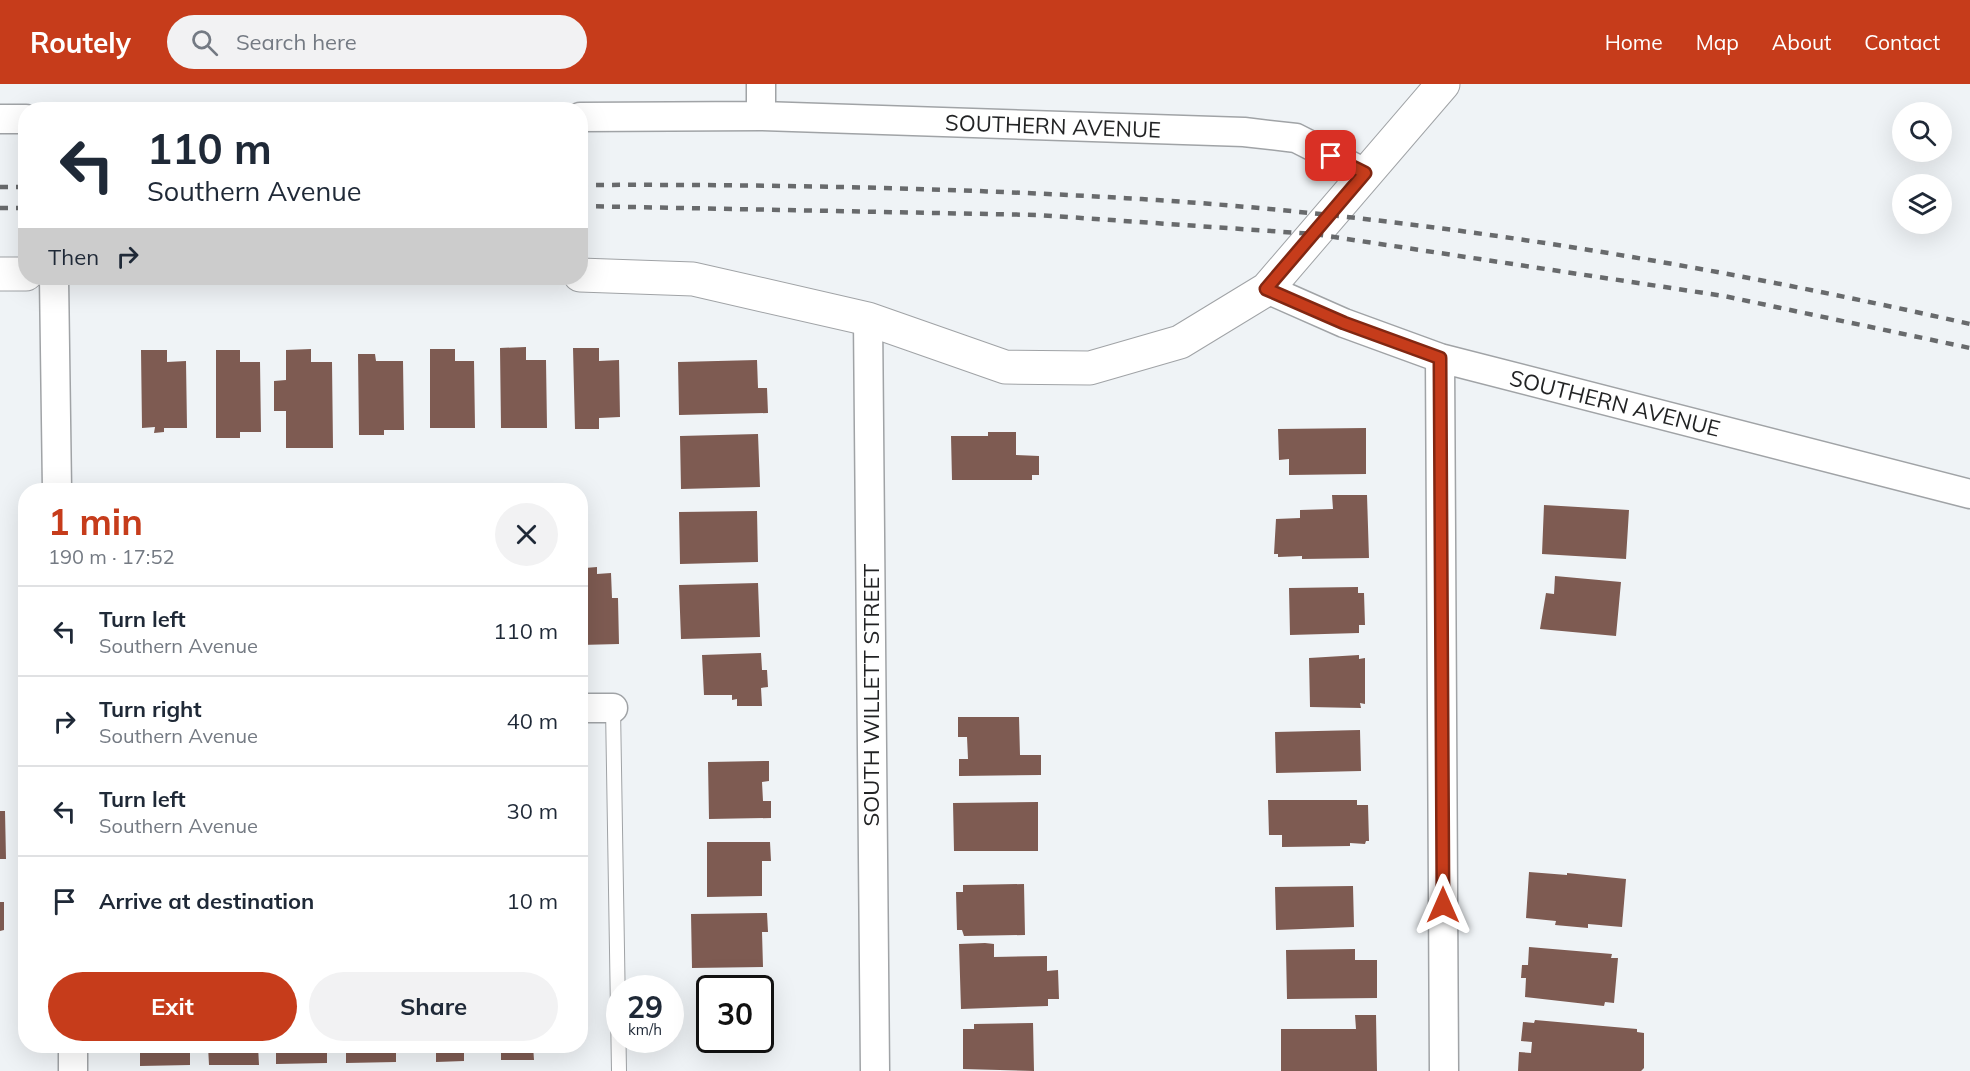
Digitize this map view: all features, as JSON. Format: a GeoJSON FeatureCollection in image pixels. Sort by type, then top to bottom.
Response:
{"type":"FeatureCollection","features":[{"type":"Feature","properties":{"kind":"main road"},"geometry":{"type":"LineString","coordinates":[[588,275],[693,279],[868,319],[1005,367],[1090,368],[1180,342],[1266,289],[1443,84]]}},
{"type":"Feature","properties":{"kind":"main road"},"geometry":{"type":"LineString","coordinates":[[0,274],[18,274]]}},
{"type":"Feature","properties":{"kind":"street"},"geometry":{"type":"LineString","coordinates":[[761,84],[761,116]]}},
{"type":"Feature","properties":{"kind":"street","name":"SOUTHERN AVENUE"},"geometry":{"type":"LineString","coordinates":[[588,117],[761,116],[1244,132],[1296,138],[1365,173]]}},
{"type":"Feature","properties":{"kind":"street"},"geometry":{"type":"LineString","coordinates":[[0,119],[18,119]]}},
{"type":"Feature","properties":{"kind":"street"},"geometry":{"type":"LineString","coordinates":[[54,285],[57,483]]}},
{"type":"Feature","properties":{"kind":"street","name":"SOUTHERN AVENUE"},"geometry":{"type":"LineString","coordinates":[[1266,289],[1344,323],[1440,358],[1970,494]]}},
{"type":"Feature","properties":{"kind":"street","name":"SOUTH WILLETT STREET"},"geometry":{"type":"LineString","coordinates":[[868,319],[874,1071]]}},
{"type":"Feature","properties":{"kind":"street"},"geometry":{"type":"LineString","coordinates":[[1440,358],[1444,1071]]}},
{"type":"Feature","properties":{"kind":"street"},"geometry":{"type":"LineString","coordinates":[[588,708],[613,708]]}},
{"type":"Feature","properties":{"kind":"street"},"geometry":{"type":"LineString","coordinates":[[72,1053],[73,1071]]}},
{"type":"Feature","properties":{"kind":"lane"},"geometry":{"type":"LineString","coordinates":[[613,708],[619,1071]]}},
{"type":"Feature","properties":{"kind":"building"},"geometry":{"type":"Polygon","coordinates":[[[526,347],[526,360],[546,360],[547,428],[501,428],[500,348],[526,347]]]}},
{"type":"Feature","properties":{"kind":"building"},"geometry":{"type":"Polygon","coordinates":[[[573,348],[599,348],[599,361],[619,360],[620,417],[599,418],[599,429],[575,429],[573,348]]]}},
{"type":"Feature","properties":{"kind":"building"},"geometry":{"type":"Polygon","coordinates":[[[311,349],[311,362],[332,362],[333,448],[286,448],[286,411],[274,411],[274,381],[286,380],[286,350],[311,349]]]}},
{"type":"Feature","properties":{"kind":"building"},"geometry":{"type":"Polygon","coordinates":[[[430,349],[455,349],[455,361],[474,361],[475,428],[430,428],[430,349]]]}},
{"type":"Feature","properties":{"kind":"building"},"geometry":{"type":"Polygon","coordinates":[[[141,350],[167,350],[167,362],[186,361],[187,428],[164,428],[164,432],[154,433],[155,427],[142,428],[141,350]]]}},
{"type":"Feature","properties":{"kind":"building"},"geometry":{"type":"Polygon","coordinates":[[[216,350],[240,350],[240,362],[260,362],[261,432],[240,432],[240,438],[216,438],[216,350]]]}},
{"type":"Feature","properties":{"kind":"building"},"geometry":{"type":"Polygon","coordinates":[[[358,354],[375,354],[376,361],[403,361],[404,430],[384,430],[384,435],[359,435],[358,354]]]}},
{"type":"Feature","properties":{"kind":"building"},"geometry":{"type":"Polygon","coordinates":[[[757,360],[758,388],[767,388],[768,413],[679,415],[678,362],[757,360]]]}},
{"type":"Feature","properties":{"kind":"building"},"geometry":{"type":"Polygon","coordinates":[[[1366,428],[1366,474],[1289,475],[1289,459],[1279,460],[1278,429],[1366,428]]]}},
{"type":"Feature","properties":{"kind":"building"},"geometry":{"type":"Polygon","coordinates":[[[988,432],[1016,432],[1016,455],[1039,456],[1039,475],[1032,475],[1032,480],[952,480],[951,436],[988,436],[988,432]]]}},
{"type":"Feature","properties":{"kind":"building"},"geometry":{"type":"Polygon","coordinates":[[[758,434],[760,487],[681,489],[680,436],[758,434]]]}},
{"type":"Feature","properties":{"kind":"building"},"geometry":{"type":"Polygon","coordinates":[[[1332,495],[1367,495],[1369,558],[1302,559],[1302,556],[1278,557],[1278,554],[1274,554],[1276,519],[1300,518],[1300,510],[1333,509],[1332,495]]]}},
{"type":"Feature","properties":{"kind":"building"},"geometry":{"type":"Polygon","coordinates":[[[1544,505],[1629,510],[1626,559],[1542,554],[1544,505]]]}},
{"type":"Feature","properties":{"kind":"building"},"geometry":{"type":"Polygon","coordinates":[[[757,511],[758,562],[680,564],[679,512],[757,511]]]}},
{"type":"Feature","properties":{"kind":"building"},"geometry":{"type":"Polygon","coordinates":[[[597,567],[597,574],[611,573],[612,598],[618,598],[619,644],[588,645],[588,568],[597,567]]]}},
{"type":"Feature","properties":{"kind":"building"},"geometry":{"type":"Polygon","coordinates":[[[1555,576],[1621,582],[1616,636],[1540,629],[1546,593],[1554,594],[1555,576]]]}},
{"type":"Feature","properties":{"kind":"building"},"geometry":{"type":"Polygon","coordinates":[[[758,583],[760,637],[681,639],[679,585],[758,583]]]}},
{"type":"Feature","properties":{"kind":"building"},"geometry":{"type":"Polygon","coordinates":[[[1358,587],[1358,593],[1364,593],[1365,625],[1359,625],[1359,633],[1290,635],[1289,588],[1358,587]]]}},
{"type":"Feature","properties":{"kind":"building"},"geometry":{"type":"Polygon","coordinates":[[[761,653],[762,670],[767,670],[768,687],[761,688],[762,706],[737,706],[737,699],[732,700],[732,695],[704,695],[702,655],[761,653]]]}},
{"type":"Feature","properties":{"kind":"building"},"geometry":{"type":"Polygon","coordinates":[[[1359,655],[1359,659],[1365,658],[1365,704],[1360,703],[1361,708],[1310,707],[1309,658],[1359,655]]]}},
{"type":"Feature","properties":{"kind":"building"},"geometry":{"type":"Polygon","coordinates":[[[958,717],[1019,717],[1020,755],[1041,755],[1041,775],[959,776],[959,759],[968,759],[967,737],[958,737],[958,717]]]}},
{"type":"Feature","properties":{"kind":"building"},"geometry":{"type":"Polygon","coordinates":[[[1360,730],[1361,771],[1276,773],[1275,732],[1360,730]]]}},
{"type":"Feature","properties":{"kind":"building"},"geometry":{"type":"Polygon","coordinates":[[[769,761],[769,781],[762,782],[763,801],[771,801],[771,818],[709,819],[708,762],[769,761]]]}},
{"type":"Feature","properties":{"kind":"building"},"geometry":{"type":"Polygon","coordinates":[[[1268,800],[1357,800],[1357,805],[1368,805],[1369,841],[1365,844],[1350,843],[1350,846],[1282,847],[1282,835],[1269,835],[1268,800]]]}},
{"type":"Feature","properties":{"kind":"building"},"geometry":{"type":"Polygon","coordinates":[[[1038,802],[1038,851],[954,851],[953,803],[1038,802]]]}},
{"type":"Feature","properties":{"kind":"building"},"geometry":{"type":"Polygon","coordinates":[[[0,811],[5,811],[6,859],[0,859],[0,811]]]}},
{"type":"Feature","properties":{"kind":"building"},"geometry":{"type":"Polygon","coordinates":[[[707,842],[770,842],[771,861],[762,861],[762,896],[707,897],[707,842]]]}},
{"type":"Feature","properties":{"kind":"building"},"geometry":{"type":"Polygon","coordinates":[[[1529,872],[1626,879],[1622,927],[1588,924],[1588,928],[1555,925],[1556,921],[1526,918],[1529,872]]]}},
{"type":"Feature","properties":{"kind":"building"},"geometry":{"type":"Polygon","coordinates":[[[1024,884],[1025,935],[964,936],[962,930],[957,930],[956,892],[963,892],[963,885],[1024,884]]]}},
{"type":"Feature","properties":{"kind":"building"},"geometry":{"type":"Polygon","coordinates":[[[1353,886],[1354,927],[1276,930],[1275,887],[1353,886]]]}},
{"type":"Feature","properties":{"kind":"building"},"geometry":{"type":"Polygon","coordinates":[[[0,902],[4,902],[4,930],[0,931],[0,902]]]}},
{"type":"Feature","properties":{"kind":"building"},"geometry":{"type":"Polygon","coordinates":[[[767,913],[768,932],[762,932],[763,967],[692,968],[691,914],[767,913]]]}},
{"type":"Feature","properties":{"kind":"building"},"geometry":{"type":"Polygon","coordinates":[[[959,944],[994,944],[994,957],[1047,956],[1047,971],[1058,970],[1059,999],[1048,999],[1048,1006],[961,1009],[959,944]]]}},
{"type":"Feature","properties":{"kind":"building"},"geometry":{"type":"Polygon","coordinates":[[[1529,947],[1612,954],[1611,958],[1618,958],[1614,1003],[1605,1002],[1604,1006],[1525,997],[1526,978],[1521,978],[1522,965],[1528,965],[1529,947]]]}},
{"type":"Feature","properties":{"kind":"building"},"geometry":{"type":"Polygon","coordinates":[[[1355,949],[1355,960],[1377,960],[1377,998],[1287,999],[1286,950],[1355,949]]]}},
{"type":"Feature","properties":{"kind":"building"},"geometry":{"type":"Polygon","coordinates":[[[1355,1015],[1376,1015],[1377,1071],[1281,1071],[1281,1029],[1356,1029],[1355,1015]]]}},
{"type":"Feature","properties":{"kind":"building"},"geometry":{"type":"Polygon","coordinates":[[[1535,1020],[1637,1029],[1637,1032],[1644,1033],[1644,1068],[1641,1071],[1518,1071],[1519,1052],[1531,1053],[1532,1042],[1521,1041],[1523,1022],[1534,1023],[1535,1020]]]}},
{"type":"Feature","properties":{"kind":"building"},"geometry":{"type":"Polygon","coordinates":[[[1033,1023],[1034,1071],[963,1069],[963,1029],[974,1029],[974,1024],[1033,1023]]]}},
{"type":"Feature","properties":{"kind":"building"},"geometry":{"type":"Polygon","coordinates":[[[140,1053],[190,1053],[190,1065],[140,1066],[140,1053]]]}},
{"type":"Feature","properties":{"kind":"building"},"geometry":{"type":"Polygon","coordinates":[[[208,1053],[258,1053],[259,1065],[209,1065],[208,1053]]]}},
{"type":"Feature","properties":{"kind":"building"},"geometry":{"type":"Polygon","coordinates":[[[276,1053],[327,1053],[327,1063],[276,1064],[276,1053]]]}},
{"type":"Feature","properties":{"kind":"building"},"geometry":{"type":"Polygon","coordinates":[[[346,1053],[396,1053],[396,1062],[346,1063],[346,1053]]]}},
{"type":"Feature","properties":{"kind":"building"},"geometry":{"type":"Polygon","coordinates":[[[436,1053],[464,1053],[464,1061],[436,1062],[436,1053]]]}},
{"type":"Feature","properties":{"kind":"building"},"geometry":{"type":"Polygon","coordinates":[[[501,1053],[534,1053],[534,1060],[501,1060],[501,1053]]]}},
{"type":"Feature","properties":{"kind":"railway"},"geometry":{"type":"LineString","coordinates":[[588,185],[797,186],[941,190],[1157,200],[1259,208],[1463,231],[1566,246],[1769,282],[1970,324]]}},
{"type":"Feature","properties":{"kind":"railway"},"geometry":{"type":"LineString","coordinates":[[0,187],[18,187]]}},
{"type":"Feature","properties":{"kind":"railway"},"geometry":{"type":"LineString","coordinates":[[588,206],[1038,215],[1314,234],[1724,296],[1970,348]]}},
{"type":"Feature","properties":{"kind":"railway"},"geometry":{"type":"LineString","coordinates":[[0,208],[18,208]]}},
{"type":"Feature","properties":{"kind":"route"},"geometry":{"type":"LineString","coordinates":[[1331,156],[1365,173],[1266,289],[1344,323],[1440,358],[1443,905]]}}]}
